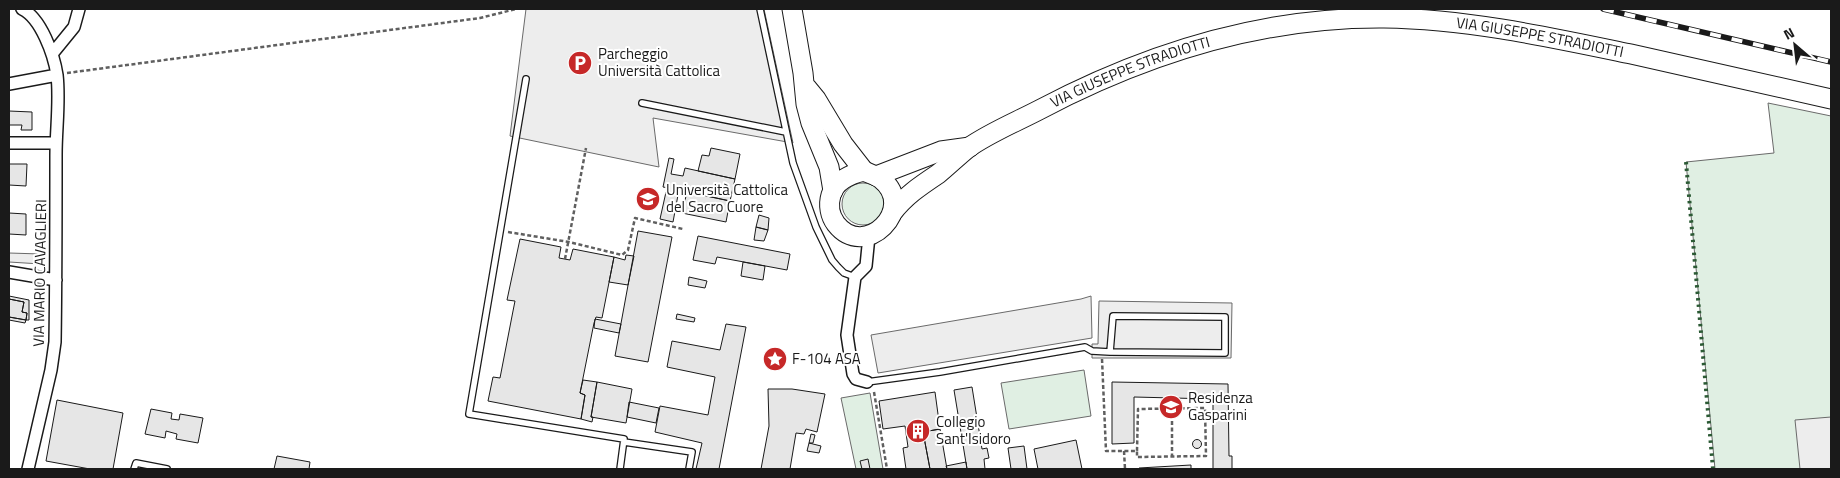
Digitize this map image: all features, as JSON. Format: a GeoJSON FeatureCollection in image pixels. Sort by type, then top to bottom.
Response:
{"type":"FeatureCollection","features":[{"type":"Feature","properties":{"kind":"main road"},"geometry":{"type":"LineString","coordinates":[[792,9],[811,123],[829,167],[832,191],[829,208],[833,220],[837,226],[848,234],[869,236],[880,231],[892,213],[894,204],[890,189],[885,183],[870,173],[843,144],[816,98],[805,85]]}},
{"type":"Feature","properties":{"kind":"main road","name":"VIA GIUSEPPE STRADIOTTI"},"geometry":{"type":"LineString","coordinates":[[892,213],[907,195],[940,172],[970,147],[1056,101],[1139,64],[1203,43],[1286,25],[1381,18],[1461,23],[1514,30],[1831,99]]}},
{"type":"Feature","properties":{"kind":"main road","name":"VIA GIUSEPPE STRADIOTTI"},"geometry":{"type":"LineString","coordinates":[[870,173],[941,152],[970,147]]}},
{"type":"Feature","properties":{"kind":"main road"},"geometry":{"type":"LineString","coordinates":[[832,191],[852,174],[870,173]]}},
{"type":"Feature","properties":{"kind":"street","name":"VIA MARIO CAVAGLIERI"},"geometry":{"type":"LineString","coordinates":[[22,9],[33,18],[40,28],[52,54],[57,75],[58,101],[55,342],[53,361],[28,469]]}},
{"type":"Feature","properties":{"kind":"street"},"geometry":{"type":"LineString","coordinates":[[52,54],[74,27],[79,9]]}},
{"type":"Feature","properties":{"kind":"street"},"geometry":{"type":"LineString","coordinates":[[9,84],[57,75]]}},
{"type":"Feature","properties":{"kind":"street"},"geometry":{"type":"LineString","coordinates":[[9,143],[56,142]]}},
{"type":"Feature","properties":{"kind":"street"},"geometry":{"type":"LineString","coordinates":[[869,236],[866,266],[855,277],[846,335],[853,374],[856,379],[870,382]]}},
{"type":"Feature","properties":{"kind":"street"},"geometry":{"type":"LineString","coordinates":[[9,272],[56,280]]}},
{"type":"Feature","properties":{"kind":"lane"},"geometry":{"type":"LineString","coordinates":[[760,9],[793,164],[816,228],[832,260],[844,273],[855,277]]}},
{"type":"Feature","properties":{"kind":"lane"},"geometry":{"type":"LineString","coordinates":[[526,79],[469,414],[692,452],[689,469]]}},
{"type":"Feature","properties":{"kind":"lane"},"geometry":{"type":"LineString","coordinates":[[642,103],[786,132]]}},
{"type":"Feature","properties":{"kind":"lane"},"geometry":{"type":"LineString","coordinates":[[870,382],[1085,347],[1092,351],[1110,352],[1226,353],[1225,317],[1113,316],[1110,352]]}},
{"type":"Feature","properties":{"kind":"lane"},"geometry":{"type":"LineString","coordinates":[[620,469],[624,440]]}},
{"type":"Feature","properties":{"kind":"lane"},"geometry":{"type":"LineString","coordinates":[[134,469],[136,463],[167,469]]}},
{"type":"Feature","properties":{"kind":"path"},"geometry":{"type":"LineString","coordinates":[[57,75],[480,18],[516,9]]}},
{"type":"Feature","properties":{"kind":"path"},"geometry":{"type":"LineString","coordinates":[[566,259],[586,148]]}},
{"type":"Feature","properties":{"kind":"path"},"geometry":{"type":"LineString","coordinates":[[499,230],[569,242],[622,254],[628,250],[635,218],[683,229]]}},
{"type":"Feature","properties":{"kind":"path"},"geometry":{"type":"LineString","coordinates":[[1102,351],[1106,451],[1137,451]]}},
{"type":"Feature","properties":{"kind":"path"},"geometry":{"type":"LineString","coordinates":[[870,382],[887,469]]}},
{"type":"Feature","properties":{"kind":"path"},"geometry":{"type":"LineString","coordinates":[[1172,408],[1172,457]]}},
{"type":"Feature","properties":{"kind":"path"},"geometry":{"type":"LineString","coordinates":[[1205,408],[1206,456],[1137,457],[1137,451],[1138,409],[1205,408]]}},
{"type":"Feature","properties":{"kind":"path"},"geometry":{"type":"LineString","coordinates":[[1124,451],[1125,469]]}},
{"type":"Feature","properties":{"kind":"green space"},"geometry":{"type":"Polygon","coordinates":[[[1768,103],[1831,116],[1831,469],[1715,469],[1686,162],[1774,153],[1768,103]]]}},
{"type":"Feature","properties":{"kind":"green space"},"geometry":{"type":"Polygon","coordinates":[[[867,183],[875,186],[881,192],[884,204],[881,216],[875,222],[859,225],[851,222],[845,216],[842,200],[845,192],[851,186],[867,183]]]}},
{"type":"Feature","properties":{"kind":"green space"},"geometry":{"type":"Polygon","coordinates":[[[1084,370],[1091,416],[1009,429],[1001,383],[1084,370]]]}},
{"type":"Feature","properties":{"kind":"green space"},"geometry":{"type":"Polygon","coordinates":[[[870,393],[883,469],[856,469],[841,398],[870,393]]]}},
{"type":"Feature","properties":{"kind":"shaded area"},"geometry":{"type":"Polygon","coordinates":[[[526,9],[764,9],[793,143],[653,118],[659,167],[510,136],[526,9]]]}},
{"type":"Feature","properties":{"kind":"shaded area"},"geometry":{"type":"Polygon","coordinates":[[[9,253],[41,254],[41,264],[9,262],[9,253]]]}},
{"type":"Feature","properties":{"kind":"shaded area"},"geometry":{"type":"Polygon","coordinates":[[[1091,296],[1092,338],[878,373],[871,335],[1091,296]]]}},
{"type":"Feature","properties":{"kind":"shaded area"},"geometry":{"type":"Polygon","coordinates":[[[1099,301],[1232,303],[1231,358],[1092,358],[1092,344],[1098,344],[1099,301]]]}},
{"type":"Feature","properties":{"kind":"shaded area"},"geometry":{"type":"Polygon","coordinates":[[[1831,417],[1831,469],[1800,469],[1795,420],[1831,417]]]}},
{"type":"Feature","properties":{"kind":"building"},"geometry":{"type":"Polygon","coordinates":[[[9,111],[32,112],[32,130],[21,130],[22,125],[9,125],[9,111]]]}},
{"type":"Feature","properties":{"kind":"building"},"geometry":{"type":"Polygon","coordinates":[[[711,148],[740,154],[735,179],[698,171],[702,155],[709,156],[711,148]]]}},
{"type":"Feature","properties":{"kind":"building"},"geometry":{"type":"Polygon","coordinates":[[[669,158],[674,159],[671,174],[683,176],[685,168],[735,179],[730,201],[680,190],[678,195],[668,193],[669,188],[663,187],[669,158]]]}},
{"type":"Feature","properties":{"kind":"building"},"geometry":{"type":"Polygon","coordinates":[[[9,164],[27,164],[26,186],[9,185],[9,164]]]}},
{"type":"Feature","properties":{"kind":"building"},"geometry":{"type":"Polygon","coordinates":[[[666,192],[678,195],[673,222],[660,219],[666,192]]]}},
{"type":"Feature","properties":{"kind":"building"},"geometry":{"type":"Polygon","coordinates":[[[687,192],[730,201],[726,222],[682,213],[687,192]]]}},
{"type":"Feature","properties":{"kind":"building"},"geometry":{"type":"Polygon","coordinates":[[[9,213],[26,214],[26,235],[9,234],[9,213]]]}},
{"type":"Feature","properties":{"kind":"building"},"geometry":{"type":"Polygon","coordinates":[[[759,215],[769,218],[768,230],[756,227],[759,215]]]}},
{"type":"Feature","properties":{"kind":"building"},"geometry":{"type":"Polygon","coordinates":[[[756,227],[768,230],[764,241],[754,240],[756,227]]]}},
{"type":"Feature","properties":{"kind":"building"},"geometry":{"type":"Polygon","coordinates":[[[638,231],[672,237],[648,362],[615,356],[638,231]]]}},
{"type":"Feature","properties":{"kind":"building"},"geometry":{"type":"Polygon","coordinates":[[[698,236],[790,254],[787,270],[717,257],[715,264],[693,260],[698,236]]]}},
{"type":"Feature","properties":{"kind":"building"},"geometry":{"type":"Polygon","coordinates":[[[520,239],[561,247],[559,258],[570,260],[573,249],[614,257],[602,318],[596,317],[594,323],[580,393],[585,395],[581,419],[488,401],[493,377],[500,378],[515,301],[507,300],[520,239]]]}},
{"type":"Feature","properties":{"kind":"building"},"geometry":{"type":"Polygon","coordinates":[[[626,255],[634,256],[628,285],[609,282],[614,257],[625,260],[626,255]]]}},
{"type":"Feature","properties":{"kind":"building"},"geometry":{"type":"Polygon","coordinates":[[[743,262],[765,266],[763,280],[741,276],[743,262]]]}},
{"type":"Feature","properties":{"kind":"building"},"geometry":{"type":"Polygon","coordinates":[[[689,277],[707,281],[705,288],[688,285],[689,277]]]}},
{"type":"Feature","properties":{"kind":"building"},"geometry":{"type":"Polygon","coordinates":[[[9,296],[29,300],[29,320],[26,320],[27,313],[22,312],[24,302],[9,299],[9,296]]]}},
{"type":"Feature","properties":{"kind":"building"},"geometry":{"type":"Polygon","coordinates":[[[9,299],[24,302],[22,312],[27,313],[26,320],[9,317],[9,299]]]}},
{"type":"Feature","properties":{"kind":"building"},"geometry":{"type":"Polygon","coordinates":[[[677,314],[695,318],[694,322],[676,319],[677,314]]]}},
{"type":"Feature","properties":{"kind":"building"},"geometry":{"type":"Polygon","coordinates":[[[9,317],[26,320],[25,323],[9,320],[9,317]]]}},
{"type":"Feature","properties":{"kind":"building"},"geometry":{"type":"Polygon","coordinates":[[[595,319],[621,324],[619,333],[594,328],[595,319]]]}},
{"type":"Feature","properties":{"kind":"building"},"geometry":{"type":"Polygon","coordinates":[[[726,324],[746,327],[719,469],[696,469],[702,443],[655,432],[660,406],[708,415],[715,377],[667,367],[672,341],[720,350],[726,324]]]}},
{"type":"Feature","properties":{"kind":"building"},"geometry":{"type":"Polygon","coordinates":[[[583,380],[597,382],[591,417],[593,417],[592,422],[581,419],[585,395],[580,393],[583,380]]]}},
{"type":"Feature","properties":{"kind":"building"},"geometry":{"type":"Polygon","coordinates":[[[597,382],[632,389],[626,423],[591,417],[597,382]]]}},
{"type":"Feature","properties":{"kind":"building"},"geometry":{"type":"Polygon","coordinates":[[[1112,382],[1228,384],[1229,456],[1232,456],[1232,469],[1213,469],[1213,399],[1134,397],[1134,443],[1112,444],[1112,382]]]}},
{"type":"Feature","properties":{"kind":"building"},"geometry":{"type":"Polygon","coordinates":[[[972,387],[982,449],[987,448],[989,458],[984,459],[985,469],[967,469],[954,390],[972,387]]]}},
{"type":"Feature","properties":{"kind":"building"},"geometry":{"type":"Polygon","coordinates":[[[768,389],[792,389],[825,394],[817,432],[806,429],[804,434],[796,433],[790,469],[761,469],[769,426],[768,389]]]}},
{"type":"Feature","properties":{"kind":"building","name":"Collegio Sant'Isidoro"},"geometry":{"type":"Polygon","coordinates":[[[935,392],[940,429],[923,432],[930,469],[906,469],[903,448],[908,447],[905,426],[883,429],[879,401],[935,392]]]}},
{"type":"Feature","properties":{"kind":"building"},"geometry":{"type":"Polygon","coordinates":[[[57,400],[123,413],[113,469],[90,469],[46,461],[57,400]]]}},
{"type":"Feature","properties":{"kind":"building"},"geometry":{"type":"Polygon","coordinates":[[[629,402],[659,408],[656,423],[627,417],[629,402]]]}},
{"type":"Feature","properties":{"kind":"building"},"geometry":{"type":"Polygon","coordinates":[[[151,409],[172,413],[171,419],[179,420],[180,414],[203,418],[198,443],[176,439],[177,434],[166,431],[165,438],[145,434],[151,409]]]}},
{"type":"Feature","properties":{"kind":"building"},"geometry":{"type":"Polygon","coordinates":[[[940,429],[947,469],[930,469],[923,432],[940,429]]]}},
{"type":"Feature","properties":{"kind":"building"},"geometry":{"type":"Polygon","coordinates":[[[811,434],[815,435],[813,443],[809,443],[811,434]]]}},
{"type":"Feature","properties":{"kind":"building"},"geometry":{"type":"Polygon","coordinates":[[[1076,440],[1082,469],[1038,469],[1034,449],[1076,440]]]}},
{"type":"Feature","properties":{"kind":"building"},"geometry":{"type":"Polygon","coordinates":[[[1197,440],[1201,444],[1197,448],[1193,444],[1197,440]]]}},
{"type":"Feature","properties":{"kind":"building"},"geometry":{"type":"Polygon","coordinates":[[[809,443],[821,446],[819,453],[807,451],[809,443]]]}},
{"type":"Feature","properties":{"kind":"building"},"geometry":{"type":"Polygon","coordinates":[[[1024,446],[1027,469],[1011,469],[1008,448],[1024,446]]]}},
{"type":"Feature","properties":{"kind":"building"},"geometry":{"type":"Polygon","coordinates":[[[277,456],[310,462],[309,469],[274,469],[277,456]]]}},
{"type":"Feature","properties":{"kind":"building"},"geometry":{"type":"Polygon","coordinates":[[[868,459],[870,469],[862,469],[860,461],[868,459]]]}},
{"type":"Feature","properties":{"kind":"building"},"geometry":{"type":"Polygon","coordinates":[[[966,462],[967,469],[947,469],[946,466],[966,462]]]}},
{"type":"Feature","properties":{"kind":"building"},"geometry":{"type":"Polygon","coordinates":[[[1191,465],[1191,469],[1139,469],[1139,468],[1191,465]]]}},
{"type":"Feature","properties":{"kind":"railway"},"geometry":{"type":"LineString","coordinates":[[1603,9],[1831,62]]}},
{"type":"Feature","properties":{"kind":"hedge"},"geometry":{"type":"LineString","coordinates":[[1686,162],[1713,469]]}},
{"type":"Feature","properties":{"kind":"place","name":"Parcheggio Università Cattolica"},"geometry":{"type":"Point","coordinates":[580,63]}},
{"type":"Feature","properties":{"kind":"place","name":"Università Cattolica del Sacro Cuore"},"geometry":{"type":"Point","coordinates":[648,199]}},
{"type":"Feature","properties":{"kind":"place","name":"F-104 ASA"},"geometry":{"type":"Point","coordinates":[775,359]}},
{"type":"Feature","properties":{"kind":"place","name":"Residenza Gasparini"},"geometry":{"type":"Point","coordinates":[1171,407]}},
{"type":"Feature","properties":{"kind":"place","name":"Collegio Sant'Isidoro"},"geometry":{"type":"Point","coordinates":[918,431]}}]}
